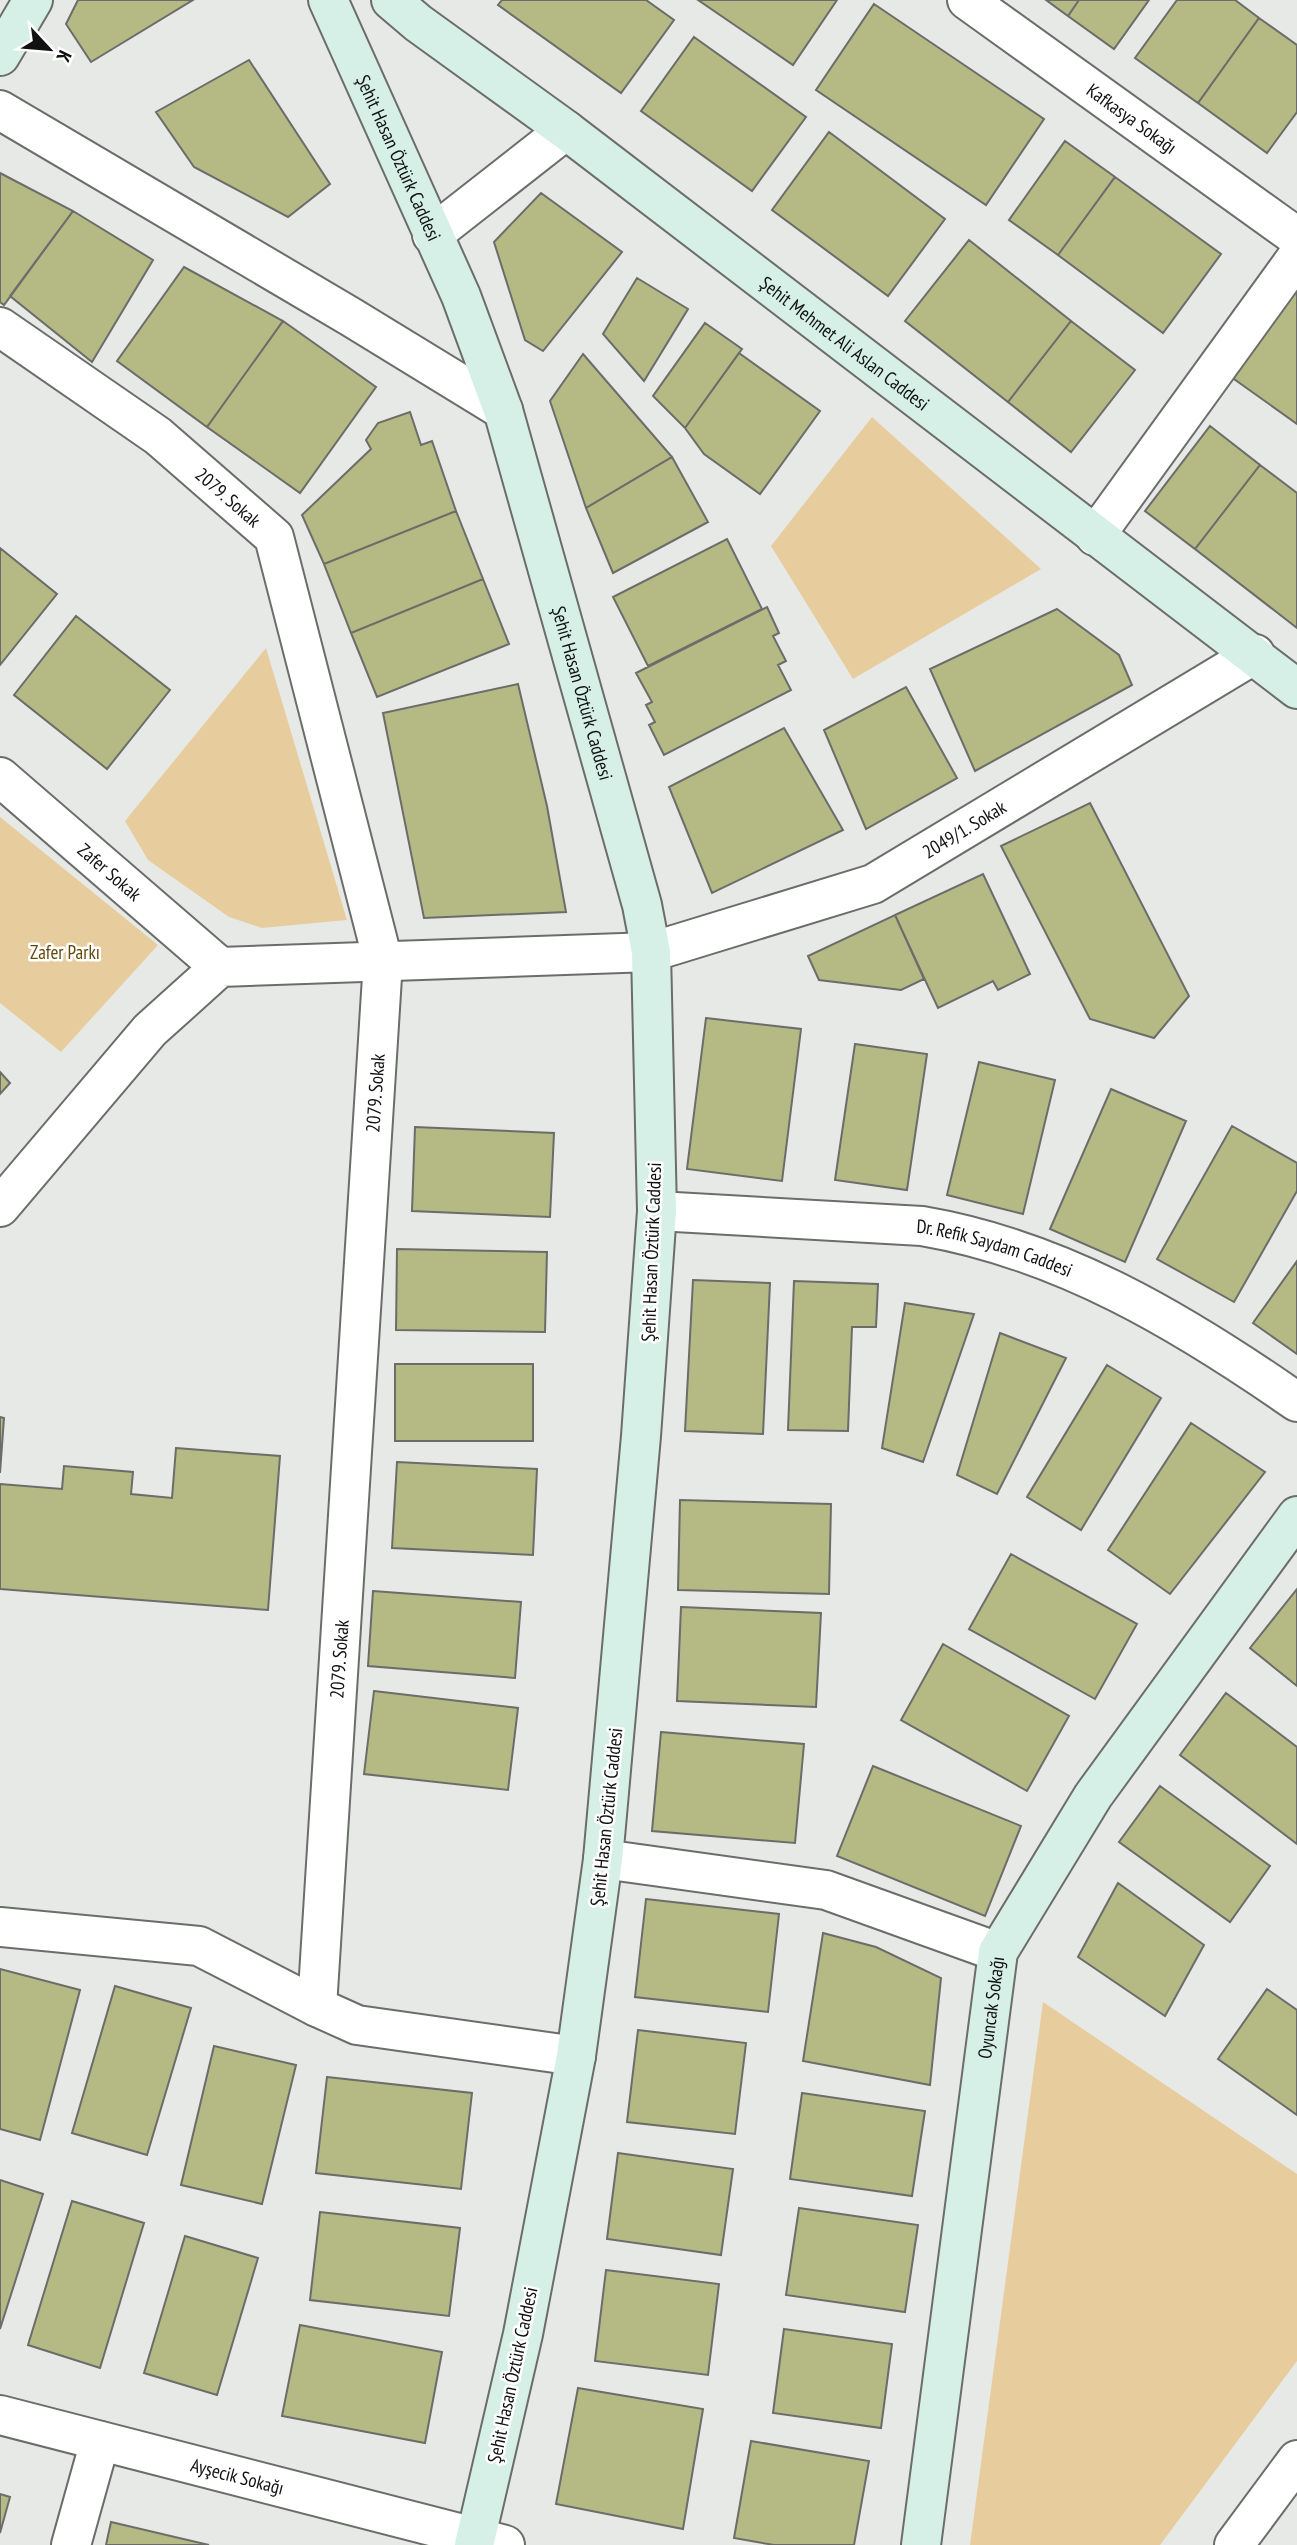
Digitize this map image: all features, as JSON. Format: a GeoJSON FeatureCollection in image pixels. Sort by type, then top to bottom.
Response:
{"type":"FeatureCollection","features":[{"type":"Feature","properties":{"kind":"street"},"geometry":{"type":"LineString","coordinates":[[0,56],[33,0]]}},
{"type":"Feature","properties":{"kind":"street","name":"Şehit Hasan Öztürk Caddesi"},"geometry":{"type":"LineString","coordinates":[[328,0],[461,296],[503,410],[642,905],[651,952],[657,1211],[641,1436],[603,1858],[576,2056],[485,2542]]}},
{"type":"Feature","properties":{"kind":"street","name":"Şehit Mehmet Ali Aslan Caddesi"},"geometry":{"type":"LineString","coordinates":[[391,0],[418,23],[566,130],[1095,536],[1255,654],[1297,689]]}},
{"type":"Feature","properties":{"kind":"street","name":"Kafkasya Sokağı"},"geometry":{"type":"LineString","coordinates":[[967,0],[1297,237]]}},
{"type":"Feature","properties":{"kind":"street"},"geometry":{"type":"LineString","coordinates":[[0,110],[503,410]]}},
{"type":"Feature","properties":{"kind":"street"},"geometry":{"type":"LineString","coordinates":[[432,235],[566,130]]}},
{"type":"Feature","properties":{"kind":"street"},"geometry":{"type":"LineString","coordinates":[[1095,536],[1297,257]]}},
{"type":"Feature","properties":{"kind":"street","name":"2079. Sokak"},"geometry":{"type":"LineString","coordinates":[[0,327],[158,436],[274,537],[383,961],[317,2007]]}},
{"type":"Feature","properties":{"kind":"street","name":"2049/1. Sokak"},"geometry":{"type":"LineString","coordinates":[[220,967],[651,952],[873,884],[1255,654]]}},
{"type":"Feature","properties":{"kind":"street","name":"Zafer Sokak"},"geometry":{"type":"LineString","coordinates":[[0,777],[220,967]]}},
{"type":"Feature","properties":{"kind":"street"},"geometry":{"type":"LineString","coordinates":[[0,1207],[150,1030],[220,967]]}},
{"type":"Feature","properties":{"kind":"street","name":"Dr. Refik Saydam Caddesi"},"geometry":{"type":"LineString","coordinates":[[657,1211],[922,1226],[961,1233],[1007,1246],[1063,1266],[1167,1317],[1217,1347],[1297,1402]]}},
{"type":"Feature","properties":{"kind":"street","name":"Oyuncak Sokağı"},"geometry":{"type":"LineString","coordinates":[[921,2545],[998,1952],[1093,1796],[1297,1516]]}},
{"type":"Feature","properties":{"kind":"street"},"geometry":{"type":"LineString","coordinates":[[603,1858],[826,1890],[998,1952]]}},
{"type":"Feature","properties":{"kind":"street"},"geometry":{"type":"LineString","coordinates":[[0,1927],[199,1945],[357,2025],[576,2056]]}},
{"type":"Feature","properties":{"kind":"street","name":"Ayşecik Sokağı"},"geometry":{"type":"LineString","coordinates":[[0,2415],[485,2542]]}},
{"type":"Feature","properties":{"kind":"street"},"geometry":{"type":"LineString","coordinates":[[71,2545],[100,2441]]}},
{"type":"Feature","properties":{"kind":"street"},"geometry":{"type":"LineString","coordinates":[[1234,2545],[1297,2460]]}},
{"type":"Feature","properties":{"kind":"green space"},"geometry":{"type":"Polygon","coordinates":[[[872,417],[1041,569],[853,679],[771,546],[872,417]]]}},
{"type":"Feature","properties":{"kind":"green space"},"geometry":{"type":"Polygon","coordinates":[[[266,648],[347,920],[262,928],[229,917],[148,860],[125,821],[266,648]]]}},
{"type":"Feature","properties":{"kind":"green space","name":"Zafer Parkı"},"geometry":{"type":"Polygon","coordinates":[[[0,817],[158,945],[61,1052],[0,1003],[0,817]]]}},
{"type":"Feature","properties":{"kind":"green space"},"geometry":{"type":"Polygon","coordinates":[[[1043,2002],[1297,2174],[1297,2361],[1160,2545],[970,2545],[1043,2002]]]}},
{"type":"Feature","properties":{"kind":"building"},"geometry":{"type":"Polygon","coordinates":[[[78,0],[193,0],[91,62],[66,24],[78,0]]]}},
{"type":"Feature","properties":{"kind":"building"},"geometry":{"type":"Polygon","coordinates":[[[502,0],[646,0],[674,20],[621,93],[498,5],[502,0]]]}},
{"type":"Feature","properties":{"kind":"building"},"geometry":{"type":"Polygon","coordinates":[[[698,0],[837,0],[793,65],[698,0]]]}},
{"type":"Feature","properties":{"kind":"building"},"geometry":{"type":"Polygon","coordinates":[[[1046,0],[1079,0],[1068,16],[1046,0]]]}},
{"type":"Feature","properties":{"kind":"building"},"geometry":{"type":"Polygon","coordinates":[[[1079,0],[1149,0],[1114,49],[1068,16],[1079,0]]]}},
{"type":"Feature","properties":{"kind":"building"},"geometry":{"type":"Polygon","coordinates":[[[1177,0],[1235,0],[1259,18],[1198,103],[1135,58],[1177,0]]]}},
{"type":"Feature","properties":{"kind":"building"},"geometry":{"type":"Polygon","coordinates":[[[874,4],[1044,119],[986,205],[816,90],[874,4]]]}},
{"type":"Feature","properties":{"kind":"building"},"geometry":{"type":"Polygon","coordinates":[[[1259,18],[1297,45],[1297,112],[1267,153],[1198,103],[1259,18]]]}},
{"type":"Feature","properties":{"kind":"building"},"geometry":{"type":"Polygon","coordinates":[[[694,37],[806,117],[752,191],[641,111],[694,37]]]}},
{"type":"Feature","properties":{"kind":"building"},"geometry":{"type":"Polygon","coordinates":[[[249,60],[330,184],[288,217],[194,167],[156,112],[249,60]]]}},
{"type":"Feature","properties":{"kind":"building"},"geometry":{"type":"Polygon","coordinates":[[[829,132],[945,219],[888,296],[772,210],[829,132]]]}},
{"type":"Feature","properties":{"kind":"building"},"geometry":{"type":"Polygon","coordinates":[[[1065,141],[1115,177],[1058,255],[1009,220],[1065,141]]]}},
{"type":"Feature","properties":{"kind":"building"},"geometry":{"type":"Polygon","coordinates":[[[0,173],[73,211],[4,305],[0,302],[0,173]]]}},
{"type":"Feature","properties":{"kind":"building"},"geometry":{"type":"Polygon","coordinates":[[[1115,177],[1221,254],[1163,333],[1058,255],[1115,177]]]}},
{"type":"Feature","properties":{"kind":"building"},"geometry":{"type":"Polygon","coordinates":[[[541,193],[622,252],[543,351],[525,340],[494,242],[541,193]]]}},
{"type":"Feature","properties":{"kind":"building"},"geometry":{"type":"Polygon","coordinates":[[[73,211],[153,260],[92,362],[10,296],[73,211]]]}},
{"type":"Feature","properties":{"kind":"building"},"geometry":{"type":"Polygon","coordinates":[[[969,240],[1071,321],[1008,402],[905,321],[969,240]]]}},
{"type":"Feature","properties":{"kind":"building"},"geometry":{"type":"Polygon","coordinates":[[[184,267],[283,321],[207,427],[117,361],[184,267]]]}},
{"type":"Feature","properties":{"kind":"building"},"geometry":{"type":"Polygon","coordinates":[[[637,278],[688,309],[644,381],[603,334],[637,278]]]}},
{"type":"Feature","properties":{"kind":"building"},"geometry":{"type":"Polygon","coordinates":[[[1297,288],[1297,424],[1227,374],[1297,288]]]}},
{"type":"Feature","properties":{"kind":"building"},"geometry":{"type":"Polygon","coordinates":[[[283,321],[376,387],[300,493],[207,427],[283,321]]]}},
{"type":"Feature","properties":{"kind":"building"},"geometry":{"type":"Polygon","coordinates":[[[1071,321],[1135,370],[1071,452],[1008,402],[1071,321]]]}},
{"type":"Feature","properties":{"kind":"building"},"geometry":{"type":"Polygon","coordinates":[[[705,323],[742,349],[685,428],[653,396],[705,323]]]}},
{"type":"Feature","properties":{"kind":"building"},"geometry":{"type":"Polygon","coordinates":[[[739,353],[820,411],[760,494],[704,454],[685,428],[739,353]]]}},
{"type":"Feature","properties":{"kind":"building"},"geometry":{"type":"Polygon","coordinates":[[[583,354],[672,457],[586,508],[550,401],[583,354]]]}},
{"type":"Feature","properties":{"kind":"building"},"geometry":{"type":"Polygon","coordinates":[[[410,412],[421,445],[432,441],[456,511],[324,564],[302,515],[371,449],[366,440],[378,423],[410,412]]]}},
{"type":"Feature","properties":{"kind":"building"},"geometry":{"type":"Polygon","coordinates":[[[1210,426],[1260,465],[1195,549],[1145,511],[1210,426]]]}},
{"type":"Feature","properties":{"kind":"building"},"geometry":{"type":"Polygon","coordinates":[[[672,457],[708,522],[613,573],[586,508],[672,457]]]}},
{"type":"Feature","properties":{"kind":"building"},"geometry":{"type":"Polygon","coordinates":[[[1260,465],[1297,493],[1297,628],[1195,549],[1260,465]]]}},
{"type":"Feature","properties":{"kind":"building"},"geometry":{"type":"Polygon","coordinates":[[[456,511],[483,579],[351,633],[324,564],[456,511]]]}},
{"type":"Feature","properties":{"kind":"building"},"geometry":{"type":"Polygon","coordinates":[[[727,539],[762,609],[648,666],[613,597],[727,539]]]}},
{"type":"Feature","properties":{"kind":"building"},"geometry":{"type":"Polygon","coordinates":[[[0,548],[57,594],[0,665],[0,548]]]}},
{"type":"Feature","properties":{"kind":"building"},"geometry":{"type":"Polygon","coordinates":[[[483,579],[509,644],[377,697],[351,633],[483,579]]]}},
{"type":"Feature","properties":{"kind":"building"},"geometry":{"type":"Polygon","coordinates":[[[767,607],[779,633],[773,636],[786,661],[778,665],[791,690],[664,755],[649,725],[655,722],[646,705],[652,702],[636,673],[767,607]]]}},
{"type":"Feature","properties":{"kind":"building"},"geometry":{"type":"Polygon","coordinates":[[[1057,609],[1119,655],[1132,685],[975,771],[930,669],[1057,609]]]}},
{"type":"Feature","properties":{"kind":"building"},"geometry":{"type":"Polygon","coordinates":[[[76,616],[170,690],[107,769],[14,695],[76,616]]]}},
{"type":"Feature","properties":{"kind":"building"},"geometry":{"type":"Polygon","coordinates":[[[518,684],[547,806],[566,912],[424,918],[383,713],[518,684]]]}},
{"type":"Feature","properties":{"kind":"building"},"geometry":{"type":"Polygon","coordinates":[[[906,687],[957,778],[866,829],[824,730],[906,687]]]}},
{"type":"Feature","properties":{"kind":"building"},"geometry":{"type":"Polygon","coordinates":[[[784,728],[843,830],[712,893],[669,787],[784,728]]]}},
{"type":"Feature","properties":{"kind":"building"},"geometry":{"type":"Polygon","coordinates":[[[1090,803],[1189,996],[1154,1038],[1090,1019],[1001,846],[1090,803]]]}},
{"type":"Feature","properties":{"kind":"building"},"geometry":{"type":"Polygon","coordinates":[[[983,874],[1030,974],[998,990],[993,981],[938,1008],[895,915],[983,874]]]}},
{"type":"Feature","properties":{"kind":"building"},"geometry":{"type":"Polygon","coordinates":[[[895,915],[924,979],[901,990],[819,980],[808,956],[895,915]]]}},
{"type":"Feature","properties":{"kind":"building"},"geometry":{"type":"Polygon","coordinates":[[[706,1018],[801,1029],[782,1181],[687,1169],[706,1018]]]}},
{"type":"Feature","properties":{"kind":"building"},"geometry":{"type":"Polygon","coordinates":[[[855,1044],[927,1054],[907,1190],[835,1180],[855,1044]]]}},
{"type":"Feature","properties":{"kind":"building"},"geometry":{"type":"Polygon","coordinates":[[[979,1062],[1055,1080],[1023,1214],[947,1195],[979,1062]]]}},
{"type":"Feature","properties":{"kind":"building"},"geometry":{"type":"Polygon","coordinates":[[[0,1072],[10,1083],[0,1094],[0,1072]]]}},
{"type":"Feature","properties":{"kind":"building"},"geometry":{"type":"Polygon","coordinates":[[[1111,1089],[1186,1121],[1125,1262],[1050,1229],[1111,1089]]]}},
{"type":"Feature","properties":{"kind":"building"},"geometry":{"type":"Polygon","coordinates":[[[1232,1126],[1297,1163],[1297,1191],[1234,1302],[1157,1259],[1232,1126]]]}},
{"type":"Feature","properties":{"kind":"building"},"geometry":{"type":"Polygon","coordinates":[[[415,1127],[554,1133],[550,1217],[412,1211],[415,1127]]]}},
{"type":"Feature","properties":{"kind":"building"},"geometry":{"type":"Polygon","coordinates":[[[397,1249],[547,1252],[545,1332],[396,1330],[397,1249]]]}},
{"type":"Feature","properties":{"kind":"building"},"geometry":{"type":"Polygon","coordinates":[[[1297,1261],[1297,1354],[1253,1323],[1297,1261]]]}},
{"type":"Feature","properties":{"kind":"building"},"geometry":{"type":"Polygon","coordinates":[[[693,1280],[770,1283],[763,1434],[685,1431],[693,1280]]]}},
{"type":"Feature","properties":{"kind":"building"},"geometry":{"type":"Polygon","coordinates":[[[794,1281],[878,1284],[876,1327],[852,1327],[848,1431],[788,1430],[794,1281]]]}},
{"type":"Feature","properties":{"kind":"building"},"geometry":{"type":"Polygon","coordinates":[[[905,1303],[974,1314],[923,1462],[882,1448],[905,1303]]]}},
{"type":"Feature","properties":{"kind":"building"},"geometry":{"type":"Polygon","coordinates":[[[1000,1333],[1066,1358],[997,1494],[957,1475],[1000,1333]]]}},
{"type":"Feature","properties":{"kind":"building"},"geometry":{"type":"Polygon","coordinates":[[[395,1364],[533,1364],[533,1441],[395,1441],[395,1364]]]}},
{"type":"Feature","properties":{"kind":"building"},"geometry":{"type":"Polygon","coordinates":[[[1107,1365],[1161,1398],[1081,1530],[1027,1497],[1107,1365]]]}},
{"type":"Feature","properties":{"kind":"building"},"geometry":{"type":"Polygon","coordinates":[[[0,1417],[4,1418],[0,1473],[0,1417]]]}},
{"type":"Feature","properties":{"kind":"building"},"geometry":{"type":"Polygon","coordinates":[[[1191,1423],[1265,1472],[1170,1594],[1108,1550],[1191,1423]]]}},
{"type":"Feature","properties":{"kind":"building"},"geometry":{"type":"Polygon","coordinates":[[[176,1448],[280,1456],[268,1610],[0,1589],[0,1484],[62,1489],[64,1466],[133,1472],[131,1494],[172,1498],[176,1448]]]}},
{"type":"Feature","properties":{"kind":"building"},"geometry":{"type":"Polygon","coordinates":[[[397,1462],[537,1469],[533,1555],[392,1548],[397,1462]]]}},
{"type":"Feature","properties":{"kind":"building"},"geometry":{"type":"Polygon","coordinates":[[[680,1500],[831,1504],[829,1594],[678,1590],[680,1500]]]}},
{"type":"Feature","properties":{"kind":"building"},"geometry":{"type":"Polygon","coordinates":[[[1011,1554],[1137,1624],[1095,1699],[969,1629],[1011,1554]]]}},
{"type":"Feature","properties":{"kind":"building"},"geometry":{"type":"Polygon","coordinates":[[[1297,1589],[1297,1686],[1250,1648],[1297,1589]]]}},
{"type":"Feature","properties":{"kind":"building"},"geometry":{"type":"Polygon","coordinates":[[[373,1591],[521,1602],[515,1678],[368,1666],[373,1591]]]}},
{"type":"Feature","properties":{"kind":"building"},"geometry":{"type":"Polygon","coordinates":[[[681,1607],[821,1613],[816,1707],[677,1701],[681,1607]]]}},
{"type":"Feature","properties":{"kind":"building"},"geometry":{"type":"Polygon","coordinates":[[[943,1644],[1069,1716],[1027,1791],[901,1720],[943,1644]]]}},
{"type":"Feature","properties":{"kind":"building"},"geometry":{"type":"Polygon","coordinates":[[[374,1691],[518,1708],[508,1790],[364,1774],[374,1691]]]}},
{"type":"Feature","properties":{"kind":"building"},"geometry":{"type":"Polygon","coordinates":[[[1226,1693],[1297,1747],[1297,1844],[1180,1755],[1226,1693]]]}},
{"type":"Feature","properties":{"kind":"building"},"geometry":{"type":"Polygon","coordinates":[[[661,1732],[804,1744],[795,1843],[652,1831],[661,1732]]]}},
{"type":"Feature","properties":{"kind":"building"},"geometry":{"type":"Polygon","coordinates":[[[873,1766],[1021,1826],[985,1916],[837,1856],[873,1766]]]}},
{"type":"Feature","properties":{"kind":"building"},"geometry":{"type":"Polygon","coordinates":[[[1160,1786],[1270,1866],[1230,1922],[1119,1842],[1160,1786]]]}},
{"type":"Feature","properties":{"kind":"building"},"geometry":{"type":"Polygon","coordinates":[[[1118,1883],[1204,1945],[1165,2016],[1078,1957],[1118,1883]]]}},
{"type":"Feature","properties":{"kind":"building"},"geometry":{"type":"Polygon","coordinates":[[[646,1899],[779,1914],[768,2012],[635,1997],[646,1899]]]}},
{"type":"Feature","properties":{"kind":"building"},"geometry":{"type":"Polygon","coordinates":[[[823,1933],[876,1947],[941,1978],[930,2085],[803,2061],[823,1933]]]}},
{"type":"Feature","properties":{"kind":"building"},"geometry":{"type":"Polygon","coordinates":[[[0,1969],[80,1990],[40,2140],[0,2129],[0,1969]]]}},
{"type":"Feature","properties":{"kind":"building"},"geometry":{"type":"Polygon","coordinates":[[[115,1986],[191,2008],[147,2155],[72,2133],[115,1986]]]}},
{"type":"Feature","properties":{"kind":"building"},"geometry":{"type":"Polygon","coordinates":[[[1267,1989],[1297,2010],[1297,2115],[1218,2059],[1267,1989]]]}},
{"type":"Feature","properties":{"kind":"building"},"geometry":{"type":"Polygon","coordinates":[[[638,2030],[746,2043],[735,2134],[627,2122],[638,2030]]]}},
{"type":"Feature","properties":{"kind":"building"},"geometry":{"type":"Polygon","coordinates":[[[214,2046],[296,2065],[262,2204],[181,2185],[214,2046]]]}},
{"type":"Feature","properties":{"kind":"building"},"geometry":{"type":"Polygon","coordinates":[[[327,2077],[472,2093],[461,2189],[316,2173],[327,2077]]]}},
{"type":"Feature","properties":{"kind":"building"},"geometry":{"type":"Polygon","coordinates":[[[802,2093],[925,2111],[912,2196],[790,2179],[802,2093]]]}},
{"type":"Feature","properties":{"kind":"building"},"geometry":{"type":"Polygon","coordinates":[[[618,2153],[733,2169],[721,2255],[607,2239],[618,2153]]]}},
{"type":"Feature","properties":{"kind":"building"},"geometry":{"type":"Polygon","coordinates":[[[0,2180],[43,2194],[0,2329],[0,2180]]]}},
{"type":"Feature","properties":{"kind":"building"},"geometry":{"type":"Polygon","coordinates":[[[72,2201],[144,2223],[100,2368],[28,2345],[72,2201]]]}},
{"type":"Feature","properties":{"kind":"building"},"geometry":{"type":"Polygon","coordinates":[[[799,2208],[918,2225],[905,2312],[786,2295],[799,2208]]]}},
{"type":"Feature","properties":{"kind":"building"},"geometry":{"type":"Polygon","coordinates":[[[320,2212],[460,2228],[449,2316],[310,2300],[320,2212]]]}},
{"type":"Feature","properties":{"kind":"building"},"geometry":{"type":"Polygon","coordinates":[[[185,2236],[258,2258],[217,2395],[144,2373],[185,2236]]]}},
{"type":"Feature","properties":{"kind":"building"},"geometry":{"type":"Polygon","coordinates":[[[606,2270],[719,2284],[708,2375],[595,2361],[606,2270]]]}},
{"type":"Feature","properties":{"kind":"building"},"geometry":{"type":"Polygon","coordinates":[[[300,2325],[442,2352],[425,2443],[282,2416],[300,2325]]]}},
{"type":"Feature","properties":{"kind":"building"},"geometry":{"type":"Polygon","coordinates":[[[784,2329],[892,2344],[881,2428],[773,2413],[784,2329]]]}},
{"type":"Feature","properties":{"kind":"building"},"geometry":{"type":"Polygon","coordinates":[[[578,2388],[703,2409],[683,2529],[556,2504],[578,2388]]]}},
{"type":"Feature","properties":{"kind":"building"},"geometry":{"type":"Polygon","coordinates":[[[751,2441],[869,2461],[854,2545],[774,2545],[734,2538],[751,2441]]]}},
{"type":"Feature","properties":{"kind":"building"},"geometry":{"type":"Polygon","coordinates":[[[0,2494],[10,2497],[0,2533],[0,2494]]]}},
{"type":"Feature","properties":{"kind":"building"},"geometry":{"type":"Polygon","coordinates":[[[111,2522],[209,2545],[106,2545],[111,2522]]]}}]}
